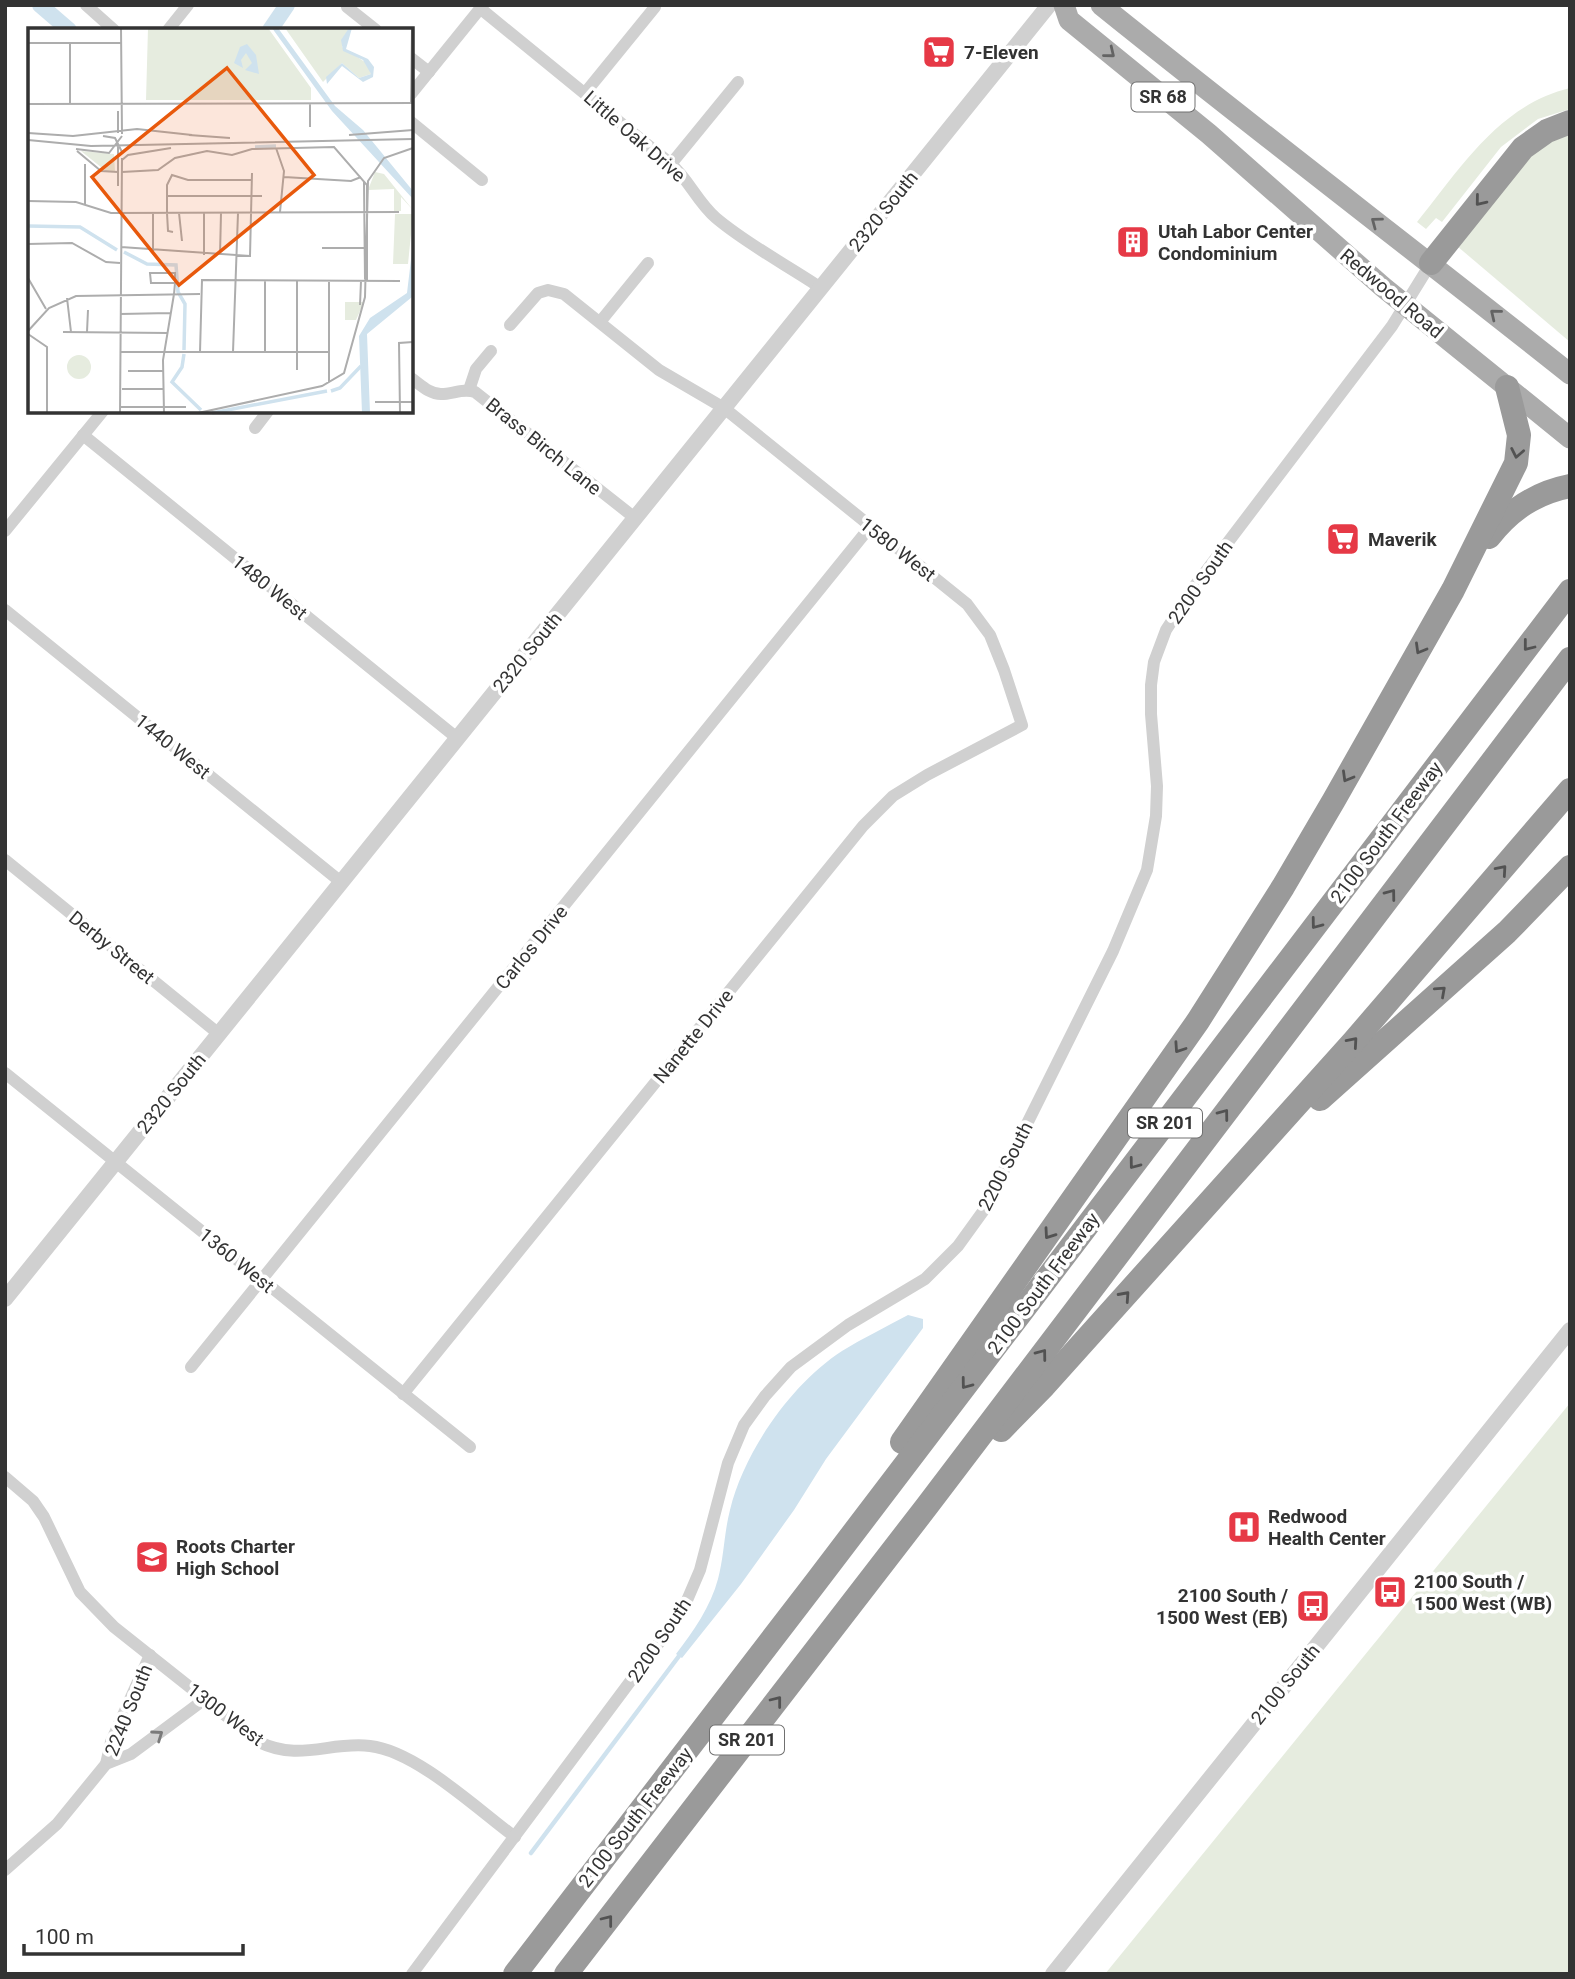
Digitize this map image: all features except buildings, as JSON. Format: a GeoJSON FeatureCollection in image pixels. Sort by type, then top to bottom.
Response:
{"type":"FeatureCollection","features":[{"type":"Feature","properties":{"kind":"highway"},"geometry":{"type":"LineString","coordinates":[[1431,263],[1523,148],[1547,131],[1570,122]]}},
{"type":"Feature","properties":{"kind":"highway"},"geometry":{"type":"LineString","coordinates":[[761,1654],[806,1574],[949,1376],[1217,992],[1307,847],[1453,590],[1516,463],[1519,435],[1507,387]]}},
{"type":"Feature","properties":{"kind":"highway"},"geometry":{"type":"LineString","coordinates":[[1453,590],[1489,536],[1513,511],[1543,493],[1570,486]]}},
{"type":"Feature","properties":{"kind":"highway","name":"2100 South Freeway"},"geometry":{"type":"LineString","coordinates":[[515,1974],[1570,592]]}},
{"type":"Feature","properties":{"kind":"highway","name":"SR 201"},"geometry":{"type":"LineString","coordinates":[[566,1974],[927,1506],[1570,659]]}},
{"type":"Feature","properties":{"kind":"highway"},"geometry":{"type":"LineString","coordinates":[[927,1506],[1044,1386],[1354,1041],[1570,790]]}},
{"type":"Feature","properties":{"kind":"highway"},"geometry":{"type":"LineString","coordinates":[[1225,1184],[1507,932],[1570,867]]}},
{"type":"Feature","properties":{"kind":"main road","name":"Redwood Road"},"geometry":{"type":"LineString","coordinates":[[1064,5],[1069,20],[1209,134],[1405,305],[1570,438]]}},
{"type":"Feature","properties":{"kind":"main road","name":"SR 68"},"geometry":{"type":"LineString","coordinates":[[1101,5],[1255,130],[1431,263],[1570,374]]}},
{"type":"Feature","properties":{"kind":"street"},"geometry":{"type":"LineString","coordinates":[[86,5],[112,28]]}},
{"type":"Feature","properties":{"kind":"street"},"geometry":{"type":"LineString","coordinates":[[170,28],[188,5]]}},
{"type":"Feature","properties":{"kind":"street","name":"2320 South"},"geometry":{"type":"LineString","coordinates":[[5,1299],[1049,5]]}},
{"type":"Feature","properties":{"kind":"street"},"geometry":{"type":"LineString","coordinates":[[347,7],[373,28]]}},
{"type":"Feature","properties":{"kind":"street"},"geometry":{"type":"LineString","coordinates":[[413,92],[482,7]]}},
{"type":"Feature","properties":{"kind":"street","name":"Little Oak Drive"},"geometry":{"type":"LineString","coordinates":[[482,7],[671,164],[686,178],[702,203],[717,219],[821,288]]}},
{"type":"Feature","properties":{"kind":"street"},"geometry":{"type":"LineString","coordinates":[[585,93],[655,7]]}},
{"type":"Feature","properties":{"kind":"street"},"geometry":{"type":"LineString","coordinates":[[413,60],[429,72]]}},
{"type":"Feature","properties":{"kind":"street"},"geometry":{"type":"LineString","coordinates":[[671,164],[738,82]]}},
{"type":"Feature","properties":{"kind":"street"},"geometry":{"type":"LineString","coordinates":[[413,124],[482,180]]}},
{"type":"Feature","properties":{"kind":"street"},"geometry":{"type":"LineString","coordinates":[[600,322],[648,263]]}},
{"type":"Feature","properties":{"kind":"street","name":"2200 South"},"geometry":{"type":"LineString","coordinates":[[412,1974],[682,1612],[700,1570],[728,1463],[744,1425],[765,1396],[791,1367],[848,1325],[925,1279],[958,1246],[984,1210],[1112,951],[1147,870],[1156,806],[1151,685],[1154,662],[1166,630],[1191,591],[1392,326],[1431,263]]}},
{"type":"Feature","properties":{"kind":"street","name":"1580 West"},"geometry":{"type":"LineString","coordinates":[[510,325],[533,297],[548,290],[564,294],[659,370],[724,408],[967,604],[990,635],[1022,725]]}},
{"type":"Feature","properties":{"kind":"street"},"geometry":{"type":"LineString","coordinates":[[469,390],[476,369],[491,351]]}},
{"type":"Feature","properties":{"kind":"street","name":"Brass Birch Lane"},"geometry":{"type":"LineString","coordinates":[[413,378],[434,393],[469,390],[487,400],[635,519]]}},
{"type":"Feature","properties":{"kind":"street"},"geometry":{"type":"LineString","coordinates":[[5,531],[101,413]]}},
{"type":"Feature","properties":{"kind":"street"},"geometry":{"type":"LineString","coordinates":[[255,428],[266,413]]}},
{"type":"Feature","properties":{"kind":"street","name":"1480 West"},"geometry":{"type":"LineString","coordinates":[[83,435],[457,738]]}},
{"type":"Feature","properties":{"kind":"street","name":"Carlos Drive"},"geometry":{"type":"LineString","coordinates":[[191,1367],[870,527]]}},
{"type":"Feature","properties":{"kind":"street","name":"1440 West"},"geometry":{"type":"LineString","coordinates":[[5,610],[341,883]]}},
{"type":"Feature","properties":{"kind":"street","name":"Nanette Drive"},"geometry":{"type":"LineString","coordinates":[[403,1394],[863,826],[893,796],[1022,725]]}},
{"type":"Feature","properties":{"kind":"street","name":"Derby Street"},"geometry":{"type":"LineString","coordinates":[[5,860],[219,1034]]}},
{"type":"Feature","properties":{"kind":"street","name":"1360 West"},"geometry":{"type":"LineString","coordinates":[[5,1073],[470,1447]]}},
{"type":"Feature","properties":{"kind":"street","name":"2100 South"},"geometry":{"type":"LineString","coordinates":[[1053,1974],[1570,1330]]}},
{"type":"Feature","properties":{"kind":"street","name":"1300 West"},"geometry":{"type":"LineString","coordinates":[[5,1477],[33,1501],[44,1517],[72,1578],[86,1600],[114,1627],[259,1742],[276,1750],[293,1753],[368,1745],[399,1752],[514,1837]]}},
{"type":"Feature","properties":{"kind":"street","name":"2240 South"},"geometry":{"type":"LineString","coordinates":[[106,1765],[111,1742],[150,1655]]}},
{"type":"Feature","properties":{"kind":"street","name":"2240 South"},"geometry":{"type":"LineString","coordinates":[[5,1870],[57,1824],[106,1765],[131,1754],[205,1699]]}},
{"type":"Feature","properties":{"kind":"shaded area"},"geometry":{"type":"Polygon","coordinates":[[[1570,88],[1570,109],[1538,119],[1501,147],[1442,222],[1436,218],[1426,229],[1417,222],[1466,161],[1502,124],[1545,96],[1570,88]]]}},
{"type":"Feature","properties":{"kind":"shaded area"},"geometry":{"type":"Polygon","coordinates":[[[1570,130],[1570,342],[1457,246],[1534,151],[1570,130]]]}},
{"type":"Feature","properties":{"kind":"shaded area"},"geometry":{"type":"Polygon","coordinates":[[[1570,1403],[1570,1974],[1105,1974],[1570,1403]]]}},
{"type":"Feature","properties":{"kind":"water"},"geometry":{"type":"Polygon","coordinates":[[[908,1315],[923,1319],[923,1328],[826,1459],[794,1510],[741,1584],[682,1658],[676,1654],[711,1599],[720,1571],[728,1519],[737,1488],[746,1465],[772,1421],[823,1365],[850,1346],[908,1315]]]}},
{"type":"Feature","properties":{"kind":"waterway"},"geometry":{"type":"LineString","coordinates":[[40,5],[67,28]]}},
{"type":"Feature","properties":{"kind":"waterway"},"geometry":{"type":"LineString","coordinates":[[271,28],[287,5]]}},
{"type":"Feature","properties":{"kind":"waterway"},"geometry":{"type":"LineString","coordinates":[[531,1853],[679,1656]]}},
{"type":"Feature","properties":{"kind":"place","name":"7-Eleven"},"geometry":{"type":"Point","coordinates":[939,52]}},
{"type":"Feature","properties":{"kind":"place","name":"Utah Labor Center Condominium"},"geometry":{"type":"Point","coordinates":[1133,242]}},
{"type":"Feature","properties":{"kind":"place","name":"Maverik"},"geometry":{"type":"Point","coordinates":[1343,539]}},
{"type":"Feature","properties":{"kind":"place","name":"Redwood Health Center"},"geometry":{"type":"Point","coordinates":[1244,1527]}},
{"type":"Feature","properties":{"kind":"place","name":"Roots Charter High School"},"geometry":{"type":"Point","coordinates":[152,1557]}},
{"type":"Feature","properties":{"kind":"place","name":"2100 South / 1500 West (WB)"},"geometry":{"type":"Point","coordinates":[1390,1592]}},
{"type":"Feature","properties":{"kind":"place","name":"2100 South / 1500 West (EB)"},"geometry":{"type":"Point","coordinates":[1313,1606]}}]}
